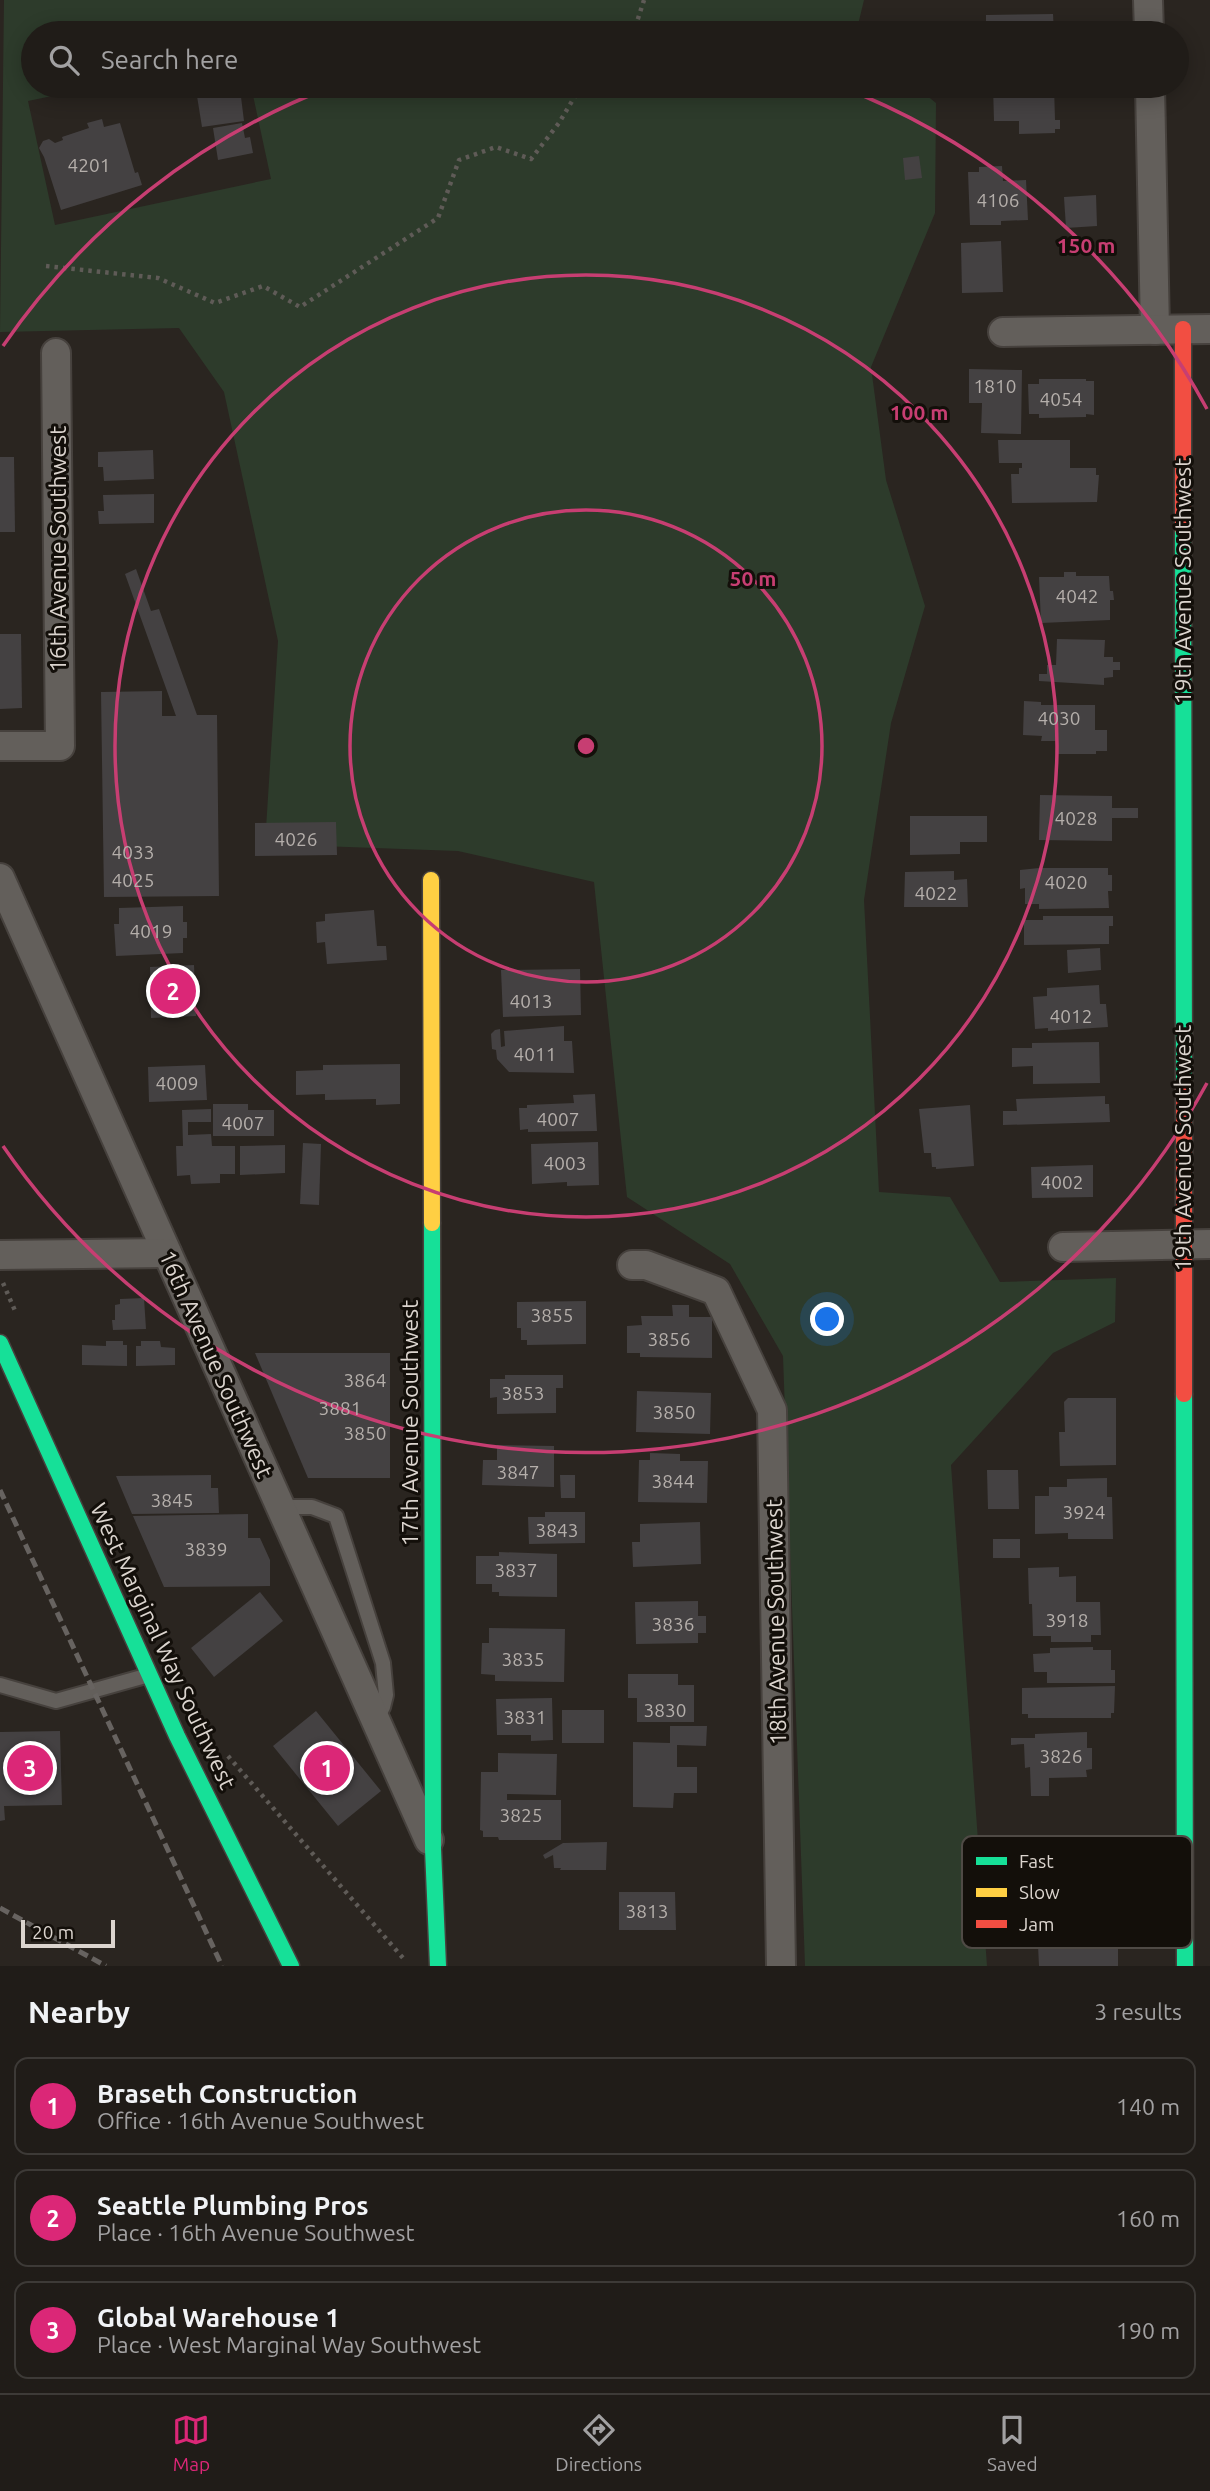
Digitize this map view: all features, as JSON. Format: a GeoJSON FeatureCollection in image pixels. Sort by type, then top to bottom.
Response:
{"type":"FeatureCollection","features":[{"type":"Feature","properties":{"kind":"street"},"geometry":{"type":"LineString","coordinates":[[1148,0],[1149,21]]}},
{"type":"Feature","properties":{"kind":"street","name":"19th Avenue Southwest"},"geometry":{"type":"LineString","coordinates":[[1152,98],[1183,330],[1197,1244],[1187,1836]]}},
{"type":"Feature","properties":{"kind":"street"},"geometry":{"type":"LineString","coordinates":[[1003,332],[1183,330]]}},
{"type":"Feature","properties":{"kind":"street","name":"16th Avenue Southwest"},"geometry":{"type":"LineString","coordinates":[[0,746],[60,746],[56,353]]}},
{"type":"Feature","properties":{"kind":"street","name":"16th Avenue Southwest"},"geometry":{"type":"LineString","coordinates":[[0,877],[433,1849]]}},
{"type":"Feature","properties":{"kind":"street","name":"17th Avenue Southwest"},"geometry":{"type":"LineString","coordinates":[[431,880],[433,1849],[438,1966]]}},
{"type":"Feature","properties":{"kind":"street"},"geometry":{"type":"LineString","coordinates":[[1063,1247],[1197,1244]]}},
{"type":"Feature","properties":{"kind":"street"},"geometry":{"type":"LineString","coordinates":[[0,1255],[167,1253]]}},
{"type":"Feature","properties":{"kind":"street","name":"18th Avenue Southwest"},"geometry":{"type":"LineString","coordinates":[[632,1265],[646,1265],[716,1292],[772,1410],[781,1966]]}},
{"type":"Feature","properties":{"kind":"street","name":"West Marginal Way Southwest"},"geometry":{"type":"LineString","coordinates":[[0,1343],[177,1736],[290,1966]]}},
{"type":"Feature","properties":{"kind":"street","name":"19th Avenue Southwest"},"geometry":{"type":"LineString","coordinates":[[1185,1948],[1185,1966]]}},
{"type":"Feature","properties":{"kind":"lane"},"geometry":{"type":"LineString","coordinates":[[280,1507],[312,1507],[336,1516],[383,1663],[386,1695],[376,1721]]}},
{"type":"Feature","properties":{"kind":"lane"},"geometry":{"type":"LineString","coordinates":[[0,1685],[56,1701],[150,1675]]}},
{"type":"Feature","properties":{"kind":"path"},"geometry":{"type":"LineString","coordinates":[[637,21],[644,0]]}},
{"type":"Feature","properties":{"kind":"path"},"geometry":{"type":"LineString","coordinates":[[46,266],[158,278],[215,303],[263,286],[300,307],[438,218],[459,160],[496,147],[531,159],[575,98]]}},
{"type":"Feature","properties":{"kind":"path"},"geometry":{"type":"LineString","coordinates":[[4,1284],[20,1323]]}},
{"type":"Feature","properties":{"kind":"path"},"geometry":{"type":"LineString","coordinates":[[222,1748],[409,1966]]}},
{"type":"Feature","properties":{"kind":"green space"},"geometry":{"type":"Polygon","coordinates":[[[4,0],[864,0],[859,21],[21,21],[21,98],[42,98],[28,101],[55,225],[271,179],[254,98],[930,98],[936,103],[935,213],[871,367],[886,480],[925,606],[891,723],[864,900],[879,1192],[950,1197],[1000,1282],[1116,1278],[1115,1322],[1053,1353],[951,1465],[978,1836],[962,1836],[962,1948],[986,1948],[987,1966],[805,1966],[783,1356],[730,1264],[627,1197],[594,882],[458,851],[265,844],[278,641],[224,392],[179,328],[0,332],[4,0]]]}},
{"type":"Feature","properties":{"kind":"building"},"geometry":{"type":"Polygon","coordinates":[[[1053,14],[1053,21],[986,21],[986,15],[1053,14]]]}},
{"type":"Feature","properties":{"kind":"building"},"geometry":{"type":"Polygon","coordinates":[[[197,98],[241,98],[244,121],[202,127],[197,98]]]}},
{"type":"Feature","properties":{"kind":"building"},"geometry":{"type":"Polygon","coordinates":[[[993,98],[1054,98],[1055,120],[1060,120],[1060,129],[1055,129],[1055,133],[1019,134],[1019,121],[994,121],[993,98]]]}},
{"type":"Feature","properties":{"kind":"building"},"geometry":{"type":"Polygon","coordinates":[[[102,119],[104,127],[120,123],[135,173],[138,172],[142,185],[61,210],[39,148],[43,141],[49,139],[55,143],[63,140],[62,137],[89,128],[87,123],[102,119]]]}},
{"type":"Feature","properties":{"kind":"building"},"geometry":{"type":"Polygon","coordinates":[[[242,123],[245,138],[250,137],[253,153],[218,160],[213,128],[242,123]]]}},
{"type":"Feature","properties":{"kind":"building"},"geometry":{"type":"Polygon","coordinates":[[[919,156],[922,178],[905,180],[903,158],[919,156]]]}},
{"type":"Feature","properties":{"kind":"building"},"geometry":{"type":"Polygon","coordinates":[[[1002,166],[1003,181],[1026,180],[1028,220],[1001,221],[1001,225],[970,225],[968,172],[979,172],[979,167],[1002,166]]]}},
{"type":"Feature","properties":{"kind":"building"},"geometry":{"type":"Polygon","coordinates":[[[1096,195],[1097,226],[1066,228],[1064,197],[1096,195]]]}},
{"type":"Feature","properties":{"kind":"building"},"geometry":{"type":"Polygon","coordinates":[[[1001,241],[1003,292],[962,293],[961,243],[1001,241]]]}},
{"type":"Feature","properties":{"kind":"building"},"geometry":{"type":"Polygon","coordinates":[[[969,369],[1022,370],[1021,434],[981,433],[982,403],[969,403],[969,369]]]}},
{"type":"Feature","properties":{"kind":"building"},"geometry":{"type":"Polygon","coordinates":[[[1039,379],[1094,381],[1094,415],[1039,418],[1039,414],[1029,414],[1028,384],[1039,384],[1039,379]]]}},
{"type":"Feature","properties":{"kind":"building"},"geometry":{"type":"Polygon","coordinates":[[[998,440],[1070,440],[1070,468],[1096,468],[1096,475],[1099,475],[1097,502],[1012,503],[1011,474],[1019,474],[1022,463],[999,463],[998,440]]]}},
{"type":"Feature","properties":{"kind":"building"},"geometry":{"type":"Polygon","coordinates":[[[153,450],[154,479],[104,481],[103,467],[98,467],[98,452],[153,450]]]}},
{"type":"Feature","properties":{"kind":"building"},"geometry":{"type":"Polygon","coordinates":[[[0,457],[14,457],[15,532],[0,532],[0,457]]]}},
{"type":"Feature","properties":{"kind":"building"},"geometry":{"type":"Polygon","coordinates":[[[154,494],[154,523],[99,524],[98,511],[104,511],[103,495],[154,494]]]}},
{"type":"Feature","properties":{"kind":"building"},"geometry":{"type":"Polygon","coordinates":[[[136,569],[151,611],[159,609],[197,715],[217,715],[219,896],[104,897],[101,692],[162,691],[162,716],[176,716],[125,574],[136,569]]]}},
{"type":"Feature","properties":{"kind":"building"},"geometry":{"type":"Polygon","coordinates":[[[1064,572],[1076,572],[1076,576],[1109,576],[1114,600],[1110,600],[1110,620],[1041,623],[1039,577],[1064,577],[1064,572]]]}},
{"type":"Feature","properties":{"kind":"building"},"geometry":{"type":"Polygon","coordinates":[[[0,634],[21,634],[22,708],[0,709],[0,634]]]}},
{"type":"Feature","properties":{"kind":"building"},"geometry":{"type":"Polygon","coordinates":[[[1057,639],[1105,640],[1104,657],[1113,657],[1113,662],[1120,662],[1120,670],[1113,670],[1113,677],[1104,678],[1104,685],[1039,681],[1039,674],[1047,674],[1047,665],[1056,665],[1057,639]]]}},
{"type":"Feature","properties":{"kind":"building"},"geometry":{"type":"Polygon","coordinates":[[[1024,701],[1041,702],[1041,705],[1095,705],[1095,730],[1107,730],[1107,751],[1096,751],[1096,754],[1057,754],[1057,741],[1041,741],[1042,736],[1023,735],[1024,701]]]}},
{"type":"Feature","properties":{"kind":"building"},"geometry":{"type":"Polygon","coordinates":[[[1040,795],[1112,796],[1112,808],[1138,808],[1138,818],[1112,818],[1112,841],[1039,840],[1040,795]]]}},
{"type":"Feature","properties":{"kind":"building"},"geometry":{"type":"Polygon","coordinates":[[[910,816],[987,816],[987,842],[960,842],[960,854],[910,855],[910,816]]]}},
{"type":"Feature","properties":{"kind":"building"},"geometry":{"type":"Polygon","coordinates":[[[336,822],[337,855],[255,856],[255,823],[336,822]]]}},
{"type":"Feature","properties":{"kind":"building"},"geometry":{"type":"Polygon","coordinates":[[[1108,868],[1108,875],[1112,875],[1112,891],[1108,891],[1109,908],[1039,909],[1039,904],[1025,904],[1025,888],[1020,889],[1020,870],[1108,868]]]}},
{"type":"Feature","properties":{"kind":"building"},"geometry":{"type":"Polygon","coordinates":[[[954,871],[954,880],[967,879],[968,907],[904,907],[905,872],[954,871]]]}},
{"type":"Feature","properties":{"kind":"building"},"geometry":{"type":"Polygon","coordinates":[[[183,906],[187,938],[183,938],[183,953],[116,956],[114,924],[119,924],[119,908],[183,906]]]}},
{"type":"Feature","properties":{"kind":"building"},"geometry":{"type":"Polygon","coordinates":[[[374,910],[377,946],[386,946],[387,960],[327,964],[325,942],[317,943],[316,922],[325,921],[325,914],[374,910]]]}},
{"type":"Feature","properties":{"kind":"building"},"geometry":{"type":"Polygon","coordinates":[[[1043,916],[1113,916],[1113,926],[1109,926],[1109,944],[1024,945],[1024,920],[1043,920],[1043,916]]]}},
{"type":"Feature","properties":{"kind":"building"},"geometry":{"type":"Polygon","coordinates":[[[1100,948],[1101,970],[1068,973],[1067,950],[1100,948]]]}},
{"type":"Feature","properties":{"kind":"building"},"geometry":{"type":"Polygon","coordinates":[[[194,965],[196,1016],[151,1018],[150,967],[194,965]]]}},
{"type":"Feature","properties":{"kind":"building"},"geometry":{"type":"Polygon","coordinates":[[[580,969],[581,1015],[503,1017],[501,970],[580,969]]]}},
{"type":"Feature","properties":{"kind":"building"},"geometry":{"type":"Polygon","coordinates":[[[1099,985],[1100,1004],[1106,1004],[1108,1027],[1048,1031],[1048,1028],[1035,1029],[1033,997],[1047,996],[1047,988],[1099,985]]]}},
{"type":"Feature","properties":{"kind":"building"},"geometry":{"type":"Polygon","coordinates":[[[564,1026],[564,1041],[572,1041],[574,1073],[509,1072],[497,1059],[496,1050],[492,1049],[491,1034],[495,1030],[500,1029],[501,1047],[505,1046],[504,1031],[564,1026]]]}},
{"type":"Feature","properties":{"kind":"building"},"geometry":{"type":"Polygon","coordinates":[[[1099,1042],[1100,1083],[1033,1084],[1033,1066],[1012,1067],[1012,1048],[1032,1048],[1032,1043],[1099,1042]]]}},
{"type":"Feature","properties":{"kind":"building"},"geometry":{"type":"Polygon","coordinates":[[[400,1064],[400,1104],[376,1105],[376,1099],[325,1100],[325,1094],[296,1095],[296,1071],[323,1070],[323,1065],[400,1064]]]}},
{"type":"Feature","properties":{"kind":"building"},"geometry":{"type":"Polygon","coordinates":[[[205,1065],[207,1100],[149,1102],[148,1067],[205,1065]]]}},
{"type":"Feature","properties":{"kind":"building"},"geometry":{"type":"Polygon","coordinates":[[[595,1094],[597,1131],[520,1130],[519,1108],[527,1108],[527,1105],[574,1103],[573,1095],[595,1094]]]}},
{"type":"Feature","properties":{"kind":"building"},"geometry":{"type":"Polygon","coordinates":[[[1105,1096],[1105,1104],[1109,1104],[1110,1122],[1003,1125],[1003,1111],[1017,1111],[1016,1099],[1105,1096]]]}},
{"type":"Feature","properties":{"kind":"building"},"geometry":{"type":"Polygon","coordinates":[[[213,1104],[248,1104],[248,1110],[274,1110],[274,1136],[213,1136],[213,1104]]]}},
{"type":"Feature","properties":{"kind":"building"},"geometry":{"type":"Polygon","coordinates":[[[970,1105],[974,1166],[932,1167],[931,1153],[924,1153],[919,1109],[970,1105]]]}},
{"type":"Feature","properties":{"kind":"building"},"geometry":{"type":"Polygon","coordinates":[[[211,1109],[211,1122],[188,1122],[188,1135],[211,1134],[212,1146],[235,1146],[235,1174],[220,1174],[220,1183],[191,1184],[190,1175],[177,1176],[176,1146],[183,1146],[182,1110],[211,1109]]]}},
{"type":"Feature","properties":{"kind":"building"},"geometry":{"type":"Polygon","coordinates":[[[598,1142],[599,1185],[567,1186],[567,1182],[532,1184],[531,1144],[598,1142]]]}},
{"type":"Feature","properties":{"kind":"building"},"geometry":{"type":"Polygon","coordinates":[[[303,1143],[321,1144],[319,1205],[300,1204],[303,1143]]]}},
{"type":"Feature","properties":{"kind":"building"},"geometry":{"type":"Polygon","coordinates":[[[285,1145],[285,1173],[240,1175],[240,1146],[285,1145]]]}},
{"type":"Feature","properties":{"kind":"building"},"geometry":{"type":"Polygon","coordinates":[[[1093,1165],[1093,1197],[1032,1198],[1031,1167],[1093,1165]]]}},
{"type":"Feature","properties":{"kind":"building"},"geometry":{"type":"Polygon","coordinates":[[[144,1298],[146,1329],[113,1330],[115,1305],[120,1304],[120,1299],[144,1298]]]}},
{"type":"Feature","properties":{"kind":"building"},"geometry":{"type":"Polygon","coordinates":[[[586,1301],[586,1344],[527,1345],[527,1340],[521,1340],[521,1328],[517,1328],[517,1302],[586,1301]]]}},
{"type":"Feature","properties":{"kind":"building"},"geometry":{"type":"Polygon","coordinates":[[[672,1305],[689,1305],[689,1317],[712,1317],[712,1358],[640,1357],[640,1353],[627,1353],[627,1326],[642,1325],[641,1316],[673,1316],[672,1305]]]}},
{"type":"Feature","properties":{"kind":"building"},"geometry":{"type":"Polygon","coordinates":[[[106,1341],[123,1341],[123,1345],[127,1345],[127,1366],[82,1365],[82,1345],[106,1346],[106,1341]]]}},
{"type":"Feature","properties":{"kind":"building"},"geometry":{"type":"Polygon","coordinates":[[[141,1341],[160,1341],[161,1347],[175,1348],[175,1365],[136,1366],[136,1346],[141,1346],[141,1341]]]}},
{"type":"Feature","properties":{"kind":"building"},"geometry":{"type":"Polygon","coordinates":[[[255,1353],[390,1353],[390,1478],[308,1478],[255,1353]]]}},
{"type":"Feature","properties":{"kind":"building"},"geometry":{"type":"Polygon","coordinates":[[[505,1375],[563,1375],[563,1388],[556,1388],[556,1413],[497,1414],[497,1397],[490,1398],[490,1379],[505,1379],[505,1375]]]}},
{"type":"Feature","properties":{"kind":"building"},"geometry":{"type":"Polygon","coordinates":[[[637,1391],[711,1393],[710,1434],[636,1432],[637,1391]]]}},
{"type":"Feature","properties":{"kind":"building"},"geometry":{"type":"Polygon","coordinates":[[[1068,1398],[1116,1398],[1116,1465],[1060,1466],[1059,1432],[1065,1432],[1064,1402],[1068,1398]]]}},
{"type":"Feature","properties":{"kind":"building"},"geometry":{"type":"Polygon","coordinates":[[[497,1445],[554,1446],[554,1487],[482,1485],[483,1460],[497,1460],[497,1445]]]}},
{"type":"Feature","properties":{"kind":"building"},"geometry":{"type":"Polygon","coordinates":[[[650,1453],[680,1454],[680,1461],[708,1461],[707,1503],[638,1502],[639,1460],[650,1460],[650,1453]]]}},
{"type":"Feature","properties":{"kind":"building"},"geometry":{"type":"Polygon","coordinates":[[[987,1470],[1018,1470],[1019,1509],[988,1509],[987,1470]]]}},
{"type":"Feature","properties":{"kind":"building"},"geometry":{"type":"Polygon","coordinates":[[[211,1475],[211,1488],[218,1488],[219,1513],[132,1514],[116,1476],[211,1475]]]}},
{"type":"Feature","properties":{"kind":"building"},"geometry":{"type":"Polygon","coordinates":[[[560,1475],[575,1475],[575,1498],[561,1498],[560,1475]]]}},
{"type":"Feature","properties":{"kind":"building"},"geometry":{"type":"Polygon","coordinates":[[[1107,1478],[1107,1497],[1112,1497],[1113,1539],[1068,1539],[1068,1533],[1035,1534],[1035,1496],[1049,1496],[1049,1487],[1067,1487],[1067,1479],[1107,1478]]]}},
{"type":"Feature","properties":{"kind":"building"},"geometry":{"type":"Polygon","coordinates":[[[545,1512],[585,1512],[585,1543],[529,1544],[528,1517],[545,1517],[545,1512]]]}},
{"type":"Feature","properties":{"kind":"building"},"geometry":{"type":"Polygon","coordinates":[[[248,1514],[248,1538],[260,1538],[270,1560],[270,1586],[164,1587],[133,1516],[248,1514]]]}},
{"type":"Feature","properties":{"kind":"building"},"geometry":{"type":"Polygon","coordinates":[[[700,1522],[701,1564],[633,1567],[632,1542],[640,1542],[640,1524],[700,1522]]]}},
{"type":"Feature","properties":{"kind":"building"},"geometry":{"type":"Polygon","coordinates":[[[993,1539],[1020,1539],[1020,1558],[993,1558],[993,1539]]]}},
{"type":"Feature","properties":{"kind":"building"},"geometry":{"type":"Polygon","coordinates":[[[499,1552],[557,1554],[557,1597],[499,1596],[499,1592],[492,1592],[492,1584],[476,1584],[476,1556],[499,1556],[499,1552]]]}},
{"type":"Feature","properties":{"kind":"building"},"geometry":{"type":"Polygon","coordinates":[[[1059,1567],[1059,1577],[1076,1576],[1076,1602],[1100,1602],[1101,1635],[1091,1635],[1091,1642],[1051,1642],[1051,1636],[1033,1636],[1028,1568],[1059,1567]]]}},
{"type":"Feature","properties":{"kind":"building"},"geometry":{"type":"Polygon","coordinates":[[[260,1592],[283,1621],[214,1677],[191,1648],[260,1592]]]}},
{"type":"Feature","properties":{"kind":"building"},"geometry":{"type":"Polygon","coordinates":[[[698,1601],[698,1616],[706,1616],[706,1633],[698,1633],[698,1643],[636,1644],[635,1602],[698,1601]]]}},
{"type":"Feature","properties":{"kind":"building"},"geometry":{"type":"Polygon","coordinates":[[[489,1628],[565,1629],[564,1682],[495,1681],[495,1675],[481,1674],[482,1643],[489,1643],[489,1628]]]}},
{"type":"Feature","properties":{"kind":"building"},"geometry":{"type":"Polygon","coordinates":[[[1093,1647],[1093,1650],[1111,1650],[1111,1670],[1115,1670],[1115,1683],[1047,1683],[1047,1672],[1034,1672],[1033,1654],[1050,1653],[1050,1648],[1093,1647]]]}},
{"type":"Feature","properties":{"kind":"building"},"geometry":{"type":"Polygon","coordinates":[[[628,1674],[678,1674],[678,1685],[694,1685],[694,1722],[637,1722],[637,1698],[628,1698],[628,1674]]]}},
{"type":"Feature","properties":{"kind":"building"},"geometry":{"type":"Polygon","coordinates":[[[1115,1686],[1114,1713],[1111,1713],[1111,1718],[1028,1718],[1028,1714],[1022,1714],[1022,1688],[1115,1686]]]}},
{"type":"Feature","properties":{"kind":"building"},"geometry":{"type":"Polygon","coordinates":[[[552,1698],[553,1740],[531,1741],[531,1735],[497,1735],[496,1699],[552,1698]]]}},
{"type":"Feature","properties":{"kind":"building"},"geometry":{"type":"Polygon","coordinates":[[[562,1710],[604,1710],[604,1743],[562,1743],[562,1710]]]}},
{"type":"Feature","properties":{"kind":"building"},"geometry":{"type":"Polygon","coordinates":[[[316,1711],[381,1791],[338,1826],[273,1746],[316,1711]]]}},
{"type":"Feature","properties":{"kind":"building"},"geometry":{"type":"Polygon","coordinates":[[[670,1726],[707,1726],[706,1746],[677,1745],[677,1767],[697,1767],[697,1793],[674,1793],[673,1808],[633,1807],[633,1742],[670,1743],[670,1726]]]}},
{"type":"Feature","properties":{"kind":"building"},"geometry":{"type":"Polygon","coordinates":[[[60,1731],[62,1805],[4,1806],[5,1820],[0,1821],[0,1732],[60,1731]]]}},
{"type":"Feature","properties":{"kind":"building"},"geometry":{"type":"Polygon","coordinates":[[[1087,1732],[1087,1748],[1092,1748],[1092,1769],[1086,1770],[1087,1777],[1049,1778],[1049,1796],[1031,1796],[1030,1767],[1025,1768],[1024,1744],[1011,1745],[1011,1738],[1087,1732]]]}},
{"type":"Feature","properties":{"kind":"building"},"geometry":{"type":"Polygon","coordinates":[[[498,1753],[557,1754],[556,1795],[507,1794],[507,1800],[561,1800],[561,1840],[499,1840],[498,1837],[483,1837],[483,1831],[480,1830],[481,1772],[498,1772],[498,1753]]]}},
{"type":"Feature","properties":{"kind":"building"},"geometry":{"type":"Polygon","coordinates":[[[607,1842],[606,1870],[560,1870],[561,1868],[554,1868],[553,1855],[545,1859],[543,1855],[563,1843],[607,1842]]]}},
{"type":"Feature","properties":{"kind":"building"},"geometry":{"type":"Polygon","coordinates":[[[619,1892],[675,1892],[676,1930],[619,1930],[619,1892]]]}},
{"type":"Feature","properties":{"kind":"building"},"geometry":{"type":"Polygon","coordinates":[[[1038,1948],[1118,1948],[1118,1966],[1039,1966],[1038,1948]]]}},
{"type":"Feature","properties":{"kind":"railway"},"geometry":{"type":"LineString","coordinates":[[0,1490],[222,1966]]}},
{"type":"Feature","properties":{"kind":"railway"},"geometry":{"type":"LineString","coordinates":[[0,1908],[106,1966]]}},
{"type":"Feature","properties":{"kind":"traffic: fast"},"geometry":{"type":"LineString","coordinates":[[1183,529],[1184,1083]]}},
{"type":"Feature","properties":{"kind":"traffic: fast"},"geometry":{"type":"LineString","coordinates":[[432,1223],[433,1849],[438,1966]]}},
{"type":"Feature","properties":{"kind":"traffic: fast"},"geometry":{"type":"LineString","coordinates":[[0,1343],[177,1736],[291,1966]]}},
{"type":"Feature","properties":{"kind":"traffic: fast"},"geometry":{"type":"LineString","coordinates":[[1184,1394],[1185,1836]]}},
{"type":"Feature","properties":{"kind":"traffic: fast"},"geometry":{"type":"LineString","coordinates":[[1185,1948],[1185,1966]]}},
{"type":"Feature","properties":{"kind":"traffic: slow"},"geometry":{"type":"LineString","coordinates":[[431,880],[432,1223]]}},
{"type":"Feature","properties":{"kind":"traffic: jam"},"geometry":{"type":"LineString","coordinates":[[1183,329],[1183,529]]}},
{"type":"Feature","properties":{"kind":"traffic: jam"},"geometry":{"type":"LineString","coordinates":[[1184,1083],[1184,1394]]}},
{"type":"Feature","properties":{"kind":"place","name":"Seattle Plumbing Pros"},"geometry":{"type":"Point","coordinates":[173,991]}},
{"type":"Feature","properties":{"kind":"place","name":"Global Warehouse 1"},"geometry":{"type":"Point","coordinates":[30,1768]}},
{"type":"Feature","properties":{"kind":"place","name":"Braseth Construction"},"geometry":{"type":"Point","coordinates":[327,1768]}}]}
